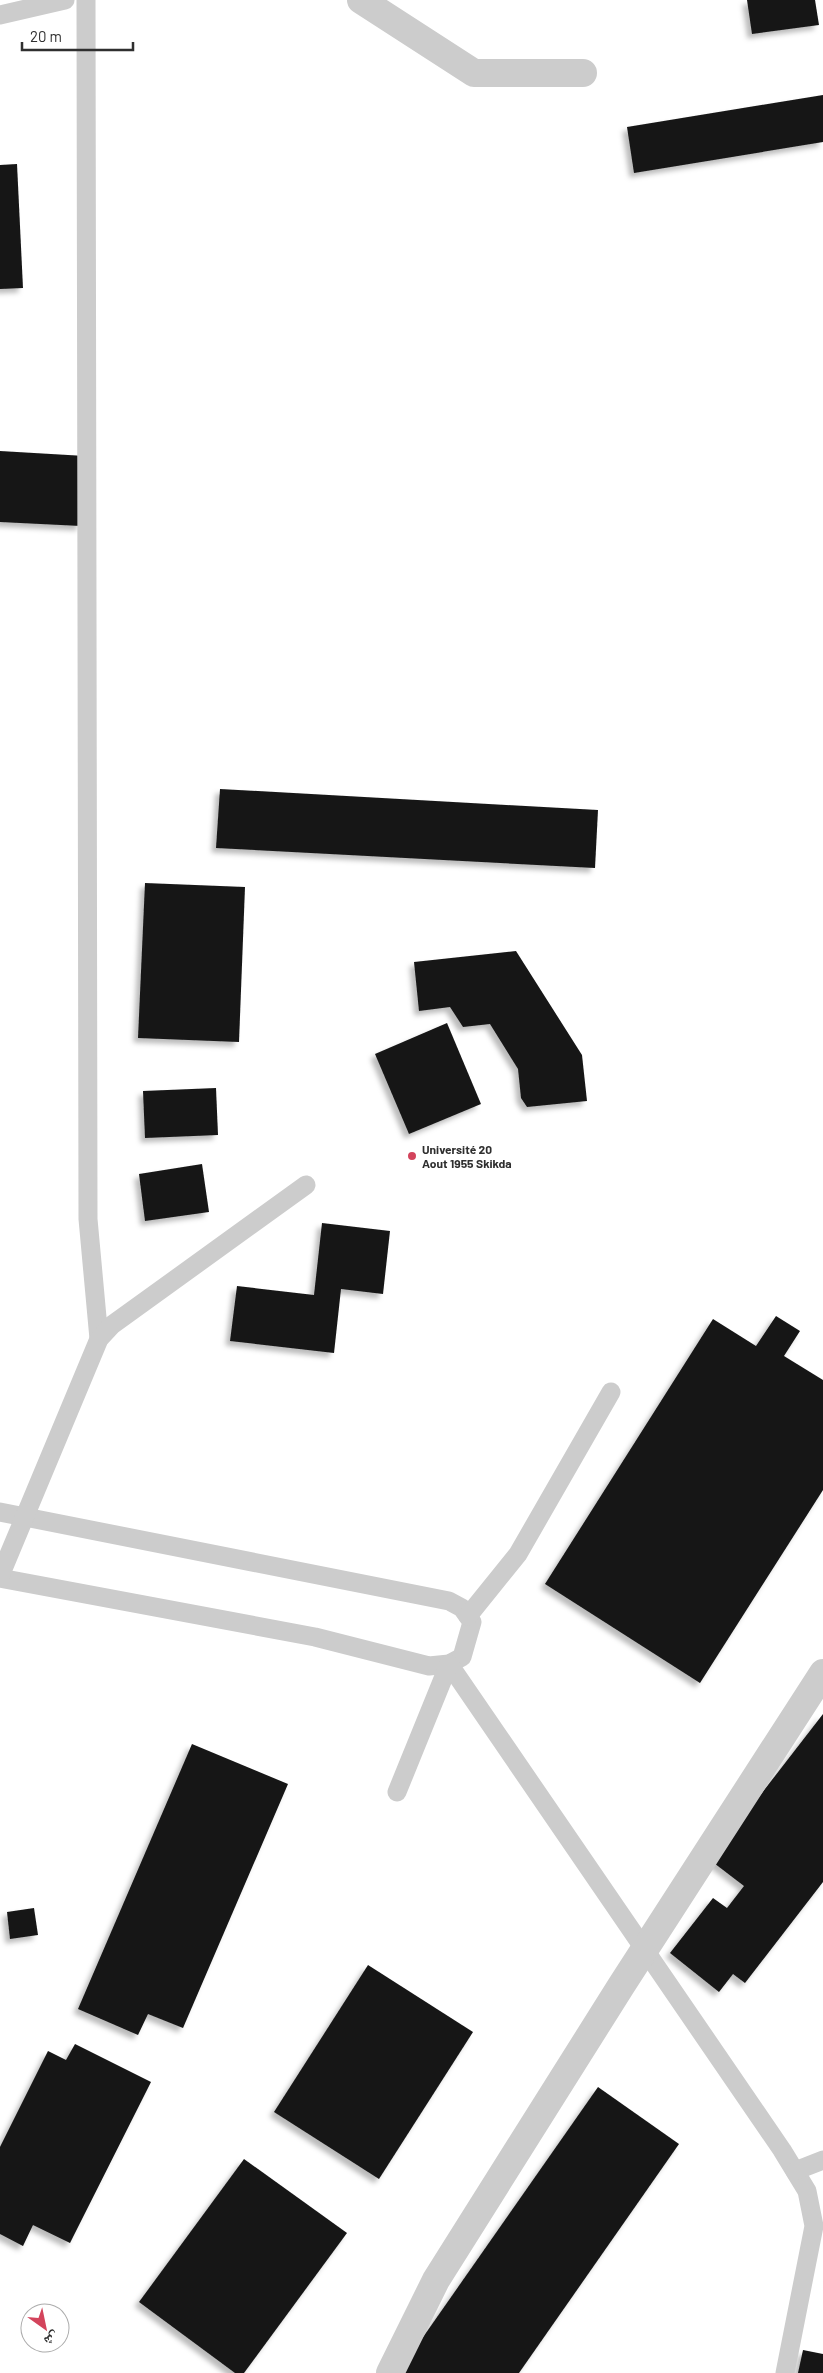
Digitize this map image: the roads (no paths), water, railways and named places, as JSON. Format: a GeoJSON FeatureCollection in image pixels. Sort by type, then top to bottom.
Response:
{"type":"FeatureCollection","features":[{"type":"Feature","properties":{"kind":"street"},"geometry":{"type":"LineString","coordinates":[[361,0],[474,73],[583,73]]}},
{"type":"Feature","properties":{"kind":"street"},"geometry":{"type":"LineString","coordinates":[[390,2373],[436,2280],[615,1994],[823,1673]]}},
{"type":"Feature","properties":{"kind":"lane"},"geometry":{"type":"LineString","coordinates":[[0,15],[65,0]]}},
{"type":"Feature","properties":{"kind":"lane"},"geometry":{"type":"LineString","coordinates":[[86,0],[88,1219],[99,1339]]}},
{"type":"Feature","properties":{"kind":"lane"},"geometry":{"type":"LineString","coordinates":[[0,1512],[23,1517],[449,1601],[462,1608],[472,1622],[462,1657],[450,1664],[429,1666],[315,1637],[0,1577],[23,1517],[99,1339],[112,1325],[306,1185]]}},
{"type":"Feature","properties":{"kind":"lane"},"geometry":{"type":"LineString","coordinates":[[468,1616],[518,1554],[611,1392]]}},
{"type":"Feature","properties":{"kind":"lane"},"geometry":{"type":"LineString","coordinates":[[397,1792],[450,1664]]}},
{"type":"Feature","properties":{"kind":"lane"},"geometry":{"type":"LineString","coordinates":[[450,1664],[807,2191],[814,2226],[785,2373]]}},
{"type":"Feature","properties":{"kind":"lane"},"geometry":{"type":"LineString","coordinates":[[795,2171],[823,2160]]}},
{"type":"Feature","properties":{"kind":"place","name":"Université 20 Aout 1955 Skikda"},"geometry":{"type":"Point","coordinates":[412,1156]}}]}
